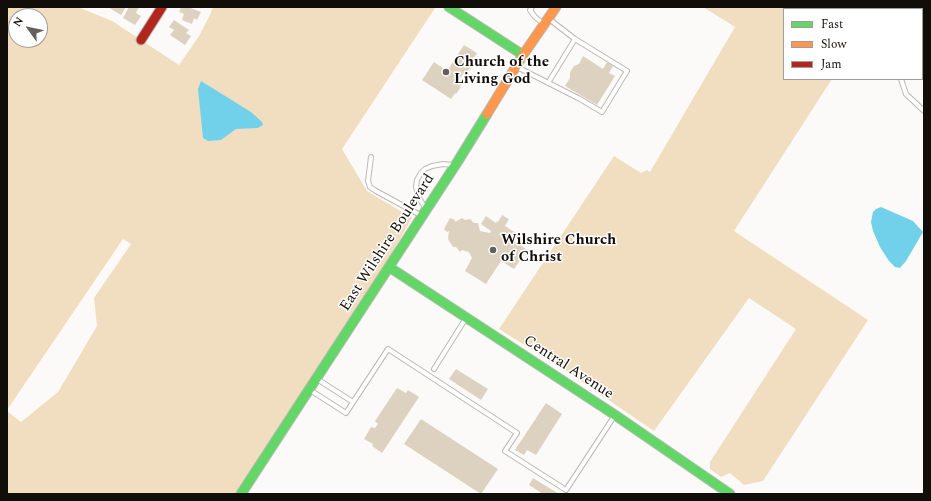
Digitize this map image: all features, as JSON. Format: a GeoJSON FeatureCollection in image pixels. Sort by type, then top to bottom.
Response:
{"type":"FeatureCollection","features":[{"type":"Feature","properties":{"kind":"street"},"geometry":{"type":"LineString","coordinates":[[141,40],[162,7]]}},
{"type":"Feature","properties":{"kind":"street"},"geometry":{"type":"LineString","coordinates":[[449,7],[523,56]]}},
{"type":"Feature","properties":{"kind":"street","name":"East Wilshire Boulevard"},"geometry":{"type":"LineString","coordinates":[[241,494],[455,165],[516,66],[556,7]]}},
{"type":"Feature","properties":{"kind":"street","name":"Central Avenue"},"geometry":{"type":"LineString","coordinates":[[389,267],[615,415],[730,494]]}},
{"type":"Feature","properties":{"kind":"lane"},"geometry":{"type":"LineString","coordinates":[[516,66],[602,112],[627,72],[546,21],[535,17],[530,10],[532,7]]}},
{"type":"Feature","properties":{"kind":"lane"},"geometry":{"type":"LineString","coordinates":[[548,83],[575,39]]}},
{"type":"Feature","properties":{"kind":"lane"},"geometry":{"type":"LineString","coordinates":[[901,80],[906,94],[924,111]]}},
{"type":"Feature","properties":{"kind":"lane"},"geometry":{"type":"LineString","coordinates":[[371,156],[368,181],[370,187],[424,212]]}},
{"type":"Feature","properties":{"kind":"lane"},"geometry":{"type":"LineString","coordinates":[[424,212],[416,187],[417,180],[421,173],[425,168],[432,166],[443,164],[455,165]]}},
{"type":"Feature","properties":{"kind":"lane"},"geometry":{"type":"LineString","coordinates":[[434,369],[467,318]]}},
{"type":"Feature","properties":{"kind":"lane"},"geometry":{"type":"LineString","coordinates":[[309,389],[346,413],[388,349],[517,433],[505,451],[566,490],[615,415]]}},
{"type":"Feature","properties":{"kind":"lane"},"geometry":{"type":"LineString","coordinates":[[317,378],[353,402]]}},
{"type":"Feature","properties":{"kind":"shaded area"},"geometry":{"type":"Polygon","coordinates":[[[7,7],[78,7],[112,21],[179,65],[199,36],[213,7],[435,8],[342,149],[367,191],[412,218],[385,265],[236,494],[7,494],[7,411],[21,422],[58,392],[97,326],[94,298],[131,244],[123,239],[7,410],[7,7]]]}},
{"type":"Feature","properties":{"kind":"shaded area"},"geometry":{"type":"Polygon","coordinates":[[[703,7],[878,7],[783,8],[783,80],[831,80],[734,231],[868,320],[763,481],[744,485],[730,473],[721,477],[710,469],[710,462],[796,329],[749,298],[654,431],[560,367],[499,329],[614,156],[641,173],[647,170],[650,172],[735,27],[703,7]]]}},
{"type":"Feature","properties":{"kind":"water"},"geometry":{"type":"Polygon","coordinates":[[[201,81],[251,112],[262,122],[263,125],[258,128],[236,129],[221,140],[208,141],[203,138],[198,89],[201,81]]]}},
{"type":"Feature","properties":{"kind":"water"},"geometry":{"type":"Polygon","coordinates":[[[881,207],[913,221],[923,232],[906,261],[900,268],[895,267],[889,261],[880,247],[873,231],[871,222],[873,212],[881,207]]]}},
{"type":"Feature","properties":{"kind":"building"},"geometry":{"type":"Polygon","coordinates":[[[108,7],[126,7],[121,15],[108,7]]]}},
{"type":"Feature","properties":{"kind":"building"},"geometry":{"type":"Polygon","coordinates":[[[129,7],[139,7],[136,13],[141,16],[135,25],[123,18],[129,7]]]}},
{"type":"Feature","properties":{"kind":"building"},"geometry":{"type":"Polygon","coordinates":[[[181,7],[188,7],[201,12],[197,20],[194,18],[192,24],[182,20],[184,14],[179,12],[181,7]]]}},
{"type":"Feature","properties":{"kind":"building"},"geometry":{"type":"Polygon","coordinates":[[[174,20],[189,30],[186,33],[191,36],[185,45],[170,35],[174,30],[169,27],[174,20]]]}},
{"type":"Feature","properties":{"kind":"building","name":"Church of the Living God"},"geometry":{"type":"Polygon","coordinates":[[[464,45],[477,53],[468,67],[470,68],[459,79],[463,81],[460,86],[461,87],[451,99],[422,80],[434,62],[447,71],[464,45]]]}},
{"type":"Feature","properties":{"kind":"building"},"geometry":{"type":"Polygon","coordinates":[[[583,56],[603,69],[607,62],[613,66],[609,73],[615,76],[597,105],[565,86],[570,78],[570,72],[574,66],[579,64],[583,56]]]}},
{"type":"Feature","properties":{"kind":"building","name":"Wilshire Church of Christ"},"geometry":{"type":"Polygon","coordinates":[[[502,215],[509,219],[505,226],[519,235],[514,241],[527,250],[514,269],[501,261],[486,284],[465,271],[472,258],[469,252],[462,250],[460,252],[456,247],[453,247],[448,239],[449,231],[447,232],[444,229],[450,218],[455,220],[455,222],[462,218],[465,220],[470,219],[474,223],[478,223],[480,231],[490,233],[491,231],[481,224],[486,216],[496,223],[502,215]]]}},
{"type":"Feature","properties":{"kind":"building"},"geometry":{"type":"Polygon","coordinates":[[[456,369],[488,389],[481,400],[449,379],[456,369]]]}},
{"type":"Feature","properties":{"kind":"building"},"geometry":{"type":"Polygon","coordinates":[[[397,388],[406,393],[408,390],[419,397],[382,453],[372,446],[373,444],[364,439],[371,427],[375,428],[378,424],[375,421],[397,388]]]}},
{"type":"Feature","properties":{"kind":"building"},"geometry":{"type":"Polygon","coordinates":[[[546,403],[562,414],[536,455],[527,450],[524,455],[515,450],[546,403]]]}},
{"type":"Feature","properties":{"kind":"building"},"geometry":{"type":"Polygon","coordinates":[[[421,419],[498,469],[481,494],[404,444],[421,419]]]}},
{"type":"Feature","properties":{"kind":"building"},"geometry":{"type":"Polygon","coordinates":[[[533,478],[559,494],[543,494],[529,485],[533,478]]]}},
{"type":"Feature","properties":{"kind":"traffic: fast"},"geometry":{"type":"LineString","coordinates":[[449,7],[523,55]]}},
{"type":"Feature","properties":{"kind":"traffic: fast"},"geometry":{"type":"LineString","coordinates":[[241,494],[487,114]]}},
{"type":"Feature","properties":{"kind":"traffic: fast"},"geometry":{"type":"LineString","coordinates":[[389,267],[615,415],[730,494]]}},
{"type":"Feature","properties":{"kind":"traffic: slow"},"geometry":{"type":"LineString","coordinates":[[487,114],[523,55],[556,7]]}},
{"type":"Feature","properties":{"kind":"traffic: jam"},"geometry":{"type":"LineString","coordinates":[[141,40],[162,7]]}},
{"type":"Feature","properties":{"kind":"place","name":"Church of the Living God"},"geometry":{"type":"Point","coordinates":[446,72]}},
{"type":"Feature","properties":{"kind":"place","name":"Wilshire Church of Christ"},"geometry":{"type":"Point","coordinates":[493,250]}}]}
